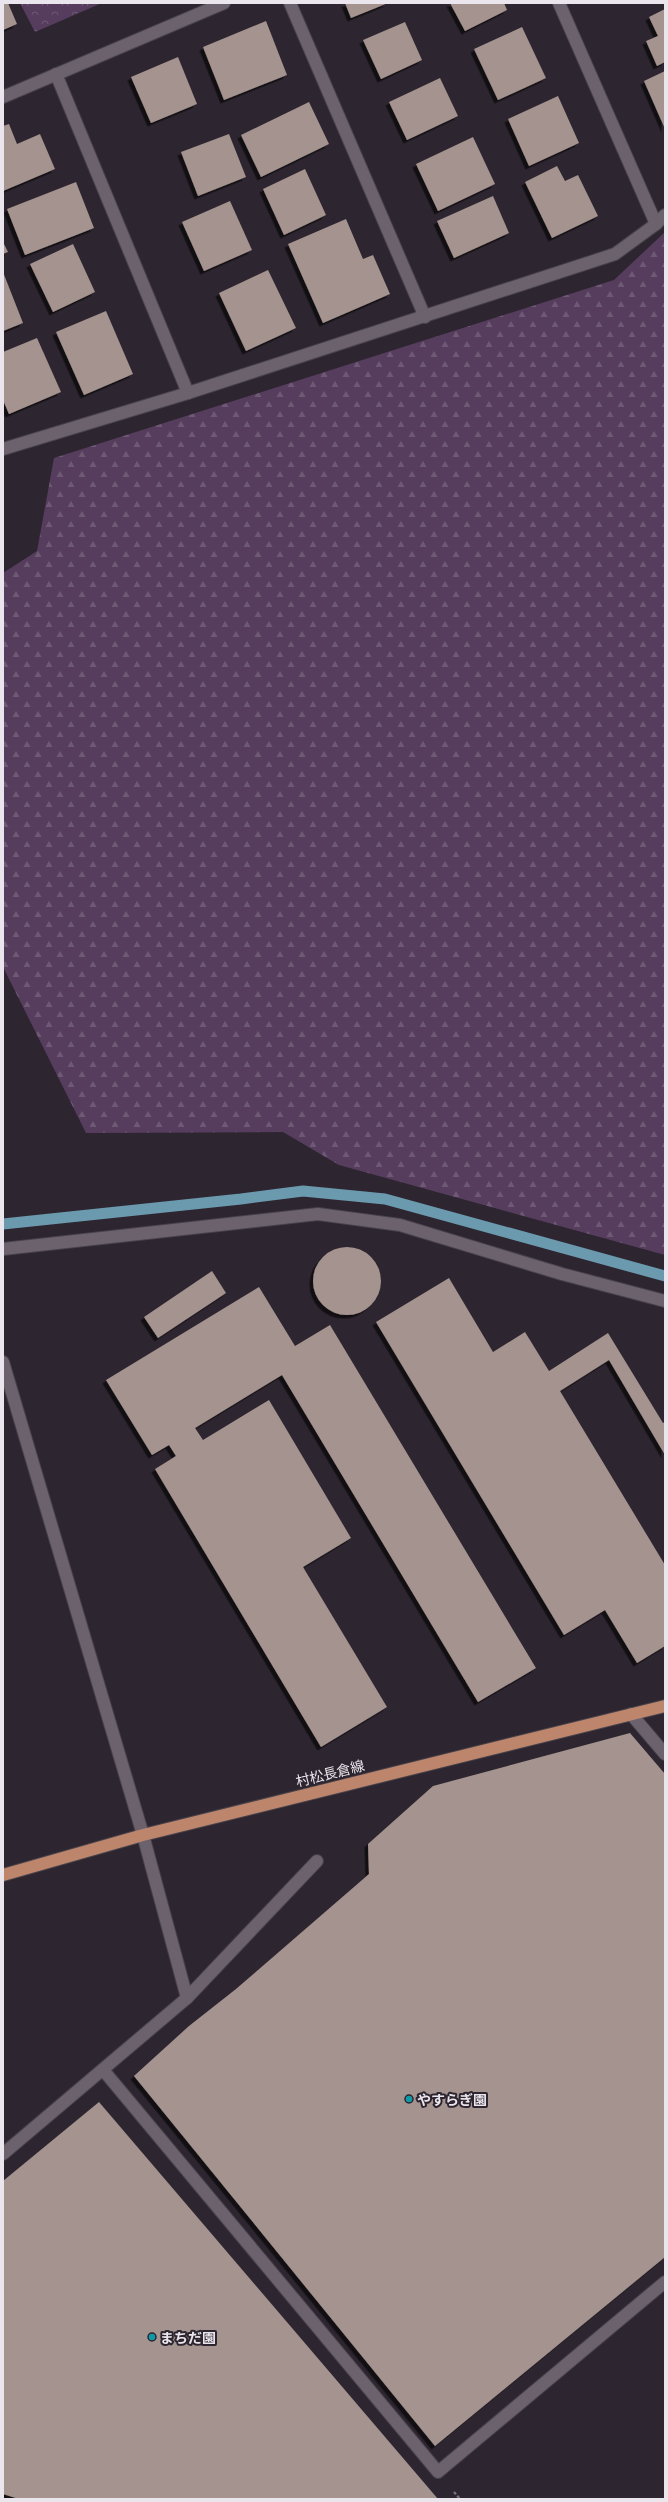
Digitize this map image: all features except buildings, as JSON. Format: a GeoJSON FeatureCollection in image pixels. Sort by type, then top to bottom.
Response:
{"type":"FeatureCollection","features":[{"type":"Feature","properties":{"kind":"main road","name":"村松長倉線"},"geometry":{"type":"LineString","coordinates":[[3,1875],[143,1835],[665,1706]]}},
{"type":"Feature","properties":{"kind":"street"},"geometry":{"type":"LineString","coordinates":[[3,97],[224,3]]}},
{"type":"Feature","properties":{"kind":"street"},"geometry":{"type":"LineString","coordinates":[[290,3],[425,317]]}},
{"type":"Feature","properties":{"kind":"street"},"geometry":{"type":"LineString","coordinates":[[559,3],[656,224]]}},
{"type":"Feature","properties":{"kind":"street"},"geometry":{"type":"LineString","coordinates":[[56,74],[188,393]]}},
{"type":"Feature","properties":{"kind":"street"},"geometry":{"type":"LineString","coordinates":[[3,449],[188,393],[615,254],[656,224],[665,215]]}},
{"type":"Feature","properties":{"kind":"street"},"geometry":{"type":"LineString","coordinates":[[3,1249],[318,1214],[400,1225],[562,1274],[665,1301]]}},
{"type":"Feature","properties":{"kind":"street"},"geometry":{"type":"LineString","coordinates":[[3,1362],[143,1835],[188,1998]]}},
{"type":"Feature","properties":{"kind":"street"},"geometry":{"type":"LineString","coordinates":[[631,1714],[665,1754]]}},
{"type":"Feature","properties":{"kind":"street"},"geometry":{"type":"LineString","coordinates":[[3,2154],[104,2071],[188,1998],[318,1861]]}},
{"type":"Feature","properties":{"kind":"street"},"geometry":{"type":"LineString","coordinates":[[104,2071],[438,2472],[665,2282]]}},
{"type":"Feature","properties":{"kind":"green space"},"geometry":{"type":"Polygon","coordinates":[[[20,3],[102,3],[35,32],[20,3]]]}},
{"type":"Feature","properties":{"kind":"green space"},"geometry":{"type":"Polygon","coordinates":[[[665,232],[665,1255],[339,1165],[283,1132],[86,1133],[3,967],[3,573],[37,551],[54,458],[614,280],[665,232]]]}},
{"type":"Feature","properties":{"kind":"waterway"},"geometry":{"type":"LineString","coordinates":[[3,1224],[303,1191],[385,1199],[665,1276]]}},
{"type":"Feature","properties":{"kind":"place","name":"やすらぎ園"},"geometry":{"type":"Point","coordinates":[409,2099]}},
{"type":"Feature","properties":{"kind":"place","name":"まちだ園"},"geometry":{"type":"Point","coordinates":[152,2337]}}]}
